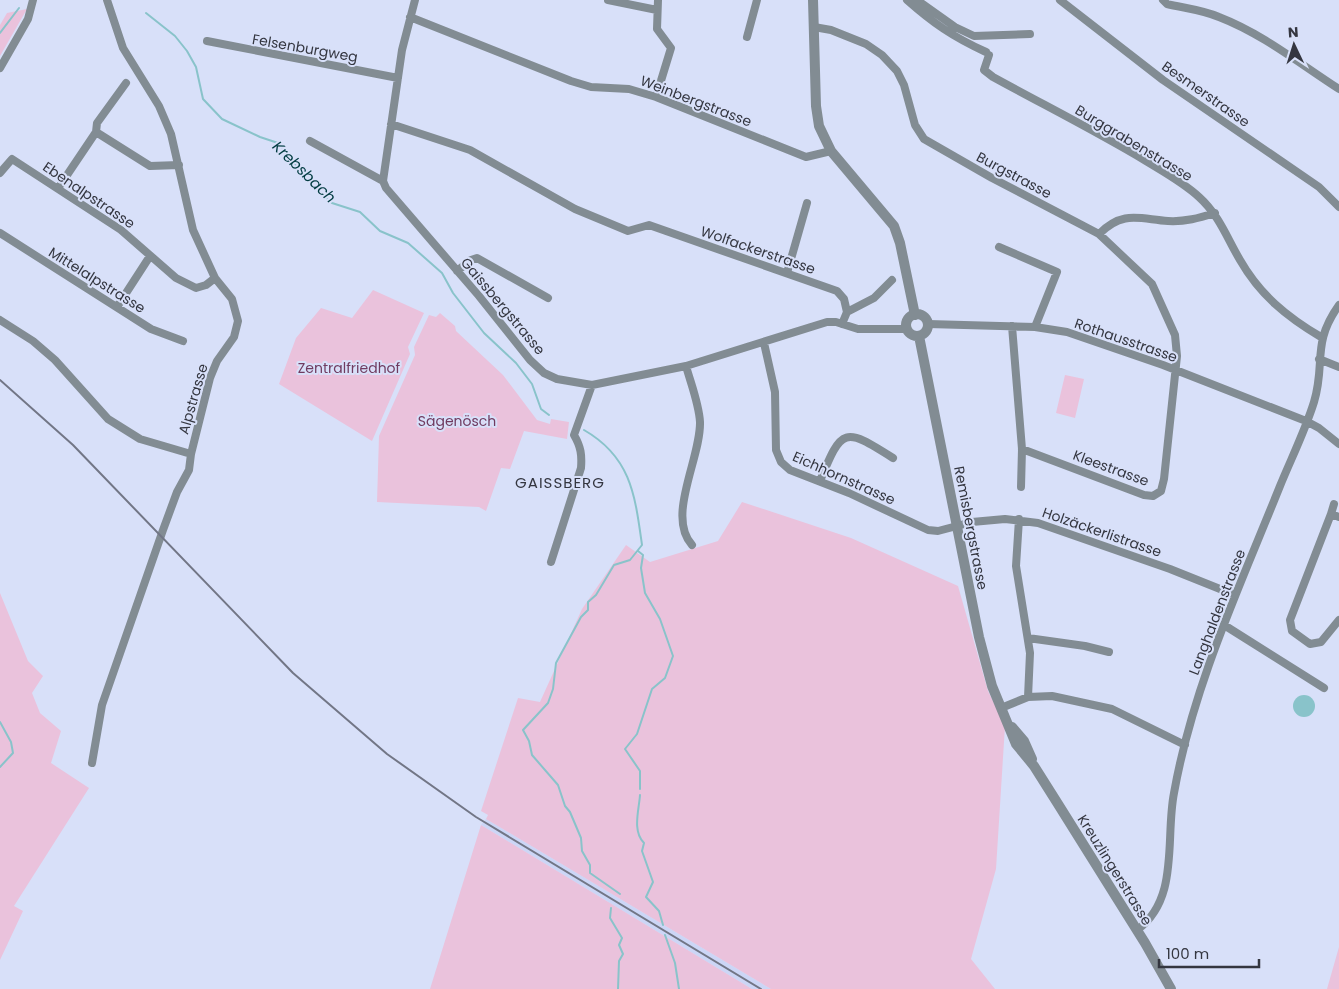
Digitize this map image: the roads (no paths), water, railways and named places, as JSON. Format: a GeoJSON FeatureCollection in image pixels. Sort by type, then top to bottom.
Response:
{"type":"FeatureCollection","features":[{"type":"Feature","properties":{"kind":"street"},"geometry":{"type":"LineString","coordinates":[[0,68],[28,19],[33,0]]}},
{"type":"Feature","properties":{"kind":"street","name":"Alpstrasse"},"geometry":{"type":"LineString","coordinates":[[92,763],[102,705],[165,522],[177,492],[189,470],[190,454],[212,372],[234,338],[238,321],[232,299],[215,278],[193,230],[171,134],[159,106],[123,48],[107,0]]}},
{"type":"Feature","properties":{"kind":"street"},"geometry":{"type":"LineString","coordinates":[[310,141],[383,181],[398,78],[415,0]]}},
{"type":"Feature","properties":{"kind":"street"},"geometry":{"type":"LineString","coordinates":[[608,0],[656,10]]}},
{"type":"Feature","properties":{"kind":"street"},"geometry":{"type":"LineString","coordinates":[[656,97],[670,48],[657,29],[656,10],[658,0]]}},
{"type":"Feature","properties":{"kind":"street"},"geometry":{"type":"LineString","coordinates":[[747,38],[757,0]]}},
{"type":"Feature","properties":{"kind":"street"},"geometry":{"type":"LineString","coordinates":[[813,0],[817,118],[830,152],[894,226],[900,243],[915,315]]}},
{"type":"Feature","properties":{"kind":"street","name":"Burggrabenstrasse"},"geometry":{"type":"LineString","coordinates":[[907,0],[928,20],[952,35],[988,53],[984,70],[1125,149],[1199,197],[1215,214],[1240,260],[1265,296],[1291,319],[1321,337]]}},
{"type":"Feature","properties":{"kind":"street"},"geometry":{"type":"LineString","coordinates":[[917,0],[955,27],[974,36],[1030,34]]}},
{"type":"Feature","properties":{"kind":"street","name":"Besmerstrasse"},"geometry":{"type":"LineString","coordinates":[[1060,0],[1163,80],[1319,187],[1339,207]]}},
{"type":"Feature","properties":{"kind":"street"},"geometry":{"type":"LineString","coordinates":[[1163,1],[1227,20],[1288,54],[1339,88]]}},
{"type":"Feature","properties":{"kind":"street","name":"Weinbergstrasse"},"geometry":{"type":"LineString","coordinates":[[410,17],[571,82],[591,87],[629,90],[656,97],[806,157],[830,152]]}},
{"type":"Feature","properties":{"kind":"street","name":"Burgstrasse"},"geometry":{"type":"LineString","coordinates":[[814,27],[831,30],[866,44],[882,55],[897,70],[904,85],[915,125],[924,139],[992,178],[1099,234],[1152,284],[1175,335],[1175,370]]}},
{"type":"Feature","properties":{"kind":"street","name":"Felsenburgweg"},"geometry":{"type":"LineString","coordinates":[[207,41],[398,78]]}},
{"type":"Feature","properties":{"kind":"street"},"geometry":{"type":"LineString","coordinates":[[59,187],[96,132],[97,123],[126,83]]}},
{"type":"Feature","properties":{"kind":"street","name":"Wolfackerstrasse"},"geometry":{"type":"LineString","coordinates":[[391,124],[470,150],[575,209],[628,231],[649,225],[837,291],[844,299],[847,312]]}},
{"type":"Feature","properties":{"kind":"street"},"geometry":{"type":"LineString","coordinates":[[96,132],[150,166],[179,165]]}},
{"type":"Feature","properties":{"kind":"street","name":"Ebenalpstrasse"},"geometry":{"type":"LineString","coordinates":[[0,173],[12,159],[59,187],[121,230],[176,278],[196,288],[206,285],[215,278]]}},
{"type":"Feature","properties":{"kind":"street","name":"Gaissbergstrasse"},"geometry":{"type":"LineString","coordinates":[[383,181],[386,188],[530,360],[544,373],[557,379],[592,386],[686,366],[827,322],[858,329],[907,329]]}},
{"type":"Feature","properties":{"kind":"street"},"geometry":{"type":"LineString","coordinates":[[787,273],[807,203]]}},
{"type":"Feature","properties":{"kind":"street"},"geometry":{"type":"LineString","coordinates":[[1099,234],[1114,222],[1136,216],[1182,221],[1215,214]]}},
{"type":"Feature","properties":{"kind":"street","name":"Mittelalpstrasse"},"geometry":{"type":"LineString","coordinates":[[0,233],[151,329],[183,341]]}},
{"type":"Feature","properties":{"kind":"street"},"geometry":{"type":"LineString","coordinates":[[999,247],[1057,272],[1035,327]]}},
{"type":"Feature","properties":{"kind":"street"},"geometry":{"type":"LineString","coordinates":[[117,307],[150,256]]}},
{"type":"Feature","properties":{"kind":"street"},"geometry":{"type":"LineString","coordinates":[[457,271],[471,260],[477,258],[548,298]]}},
{"type":"Feature","properties":{"kind":"street"},"geometry":{"type":"LineString","coordinates":[[842,324],[847,312],[874,298],[892,280]]}},
{"type":"Feature","properties":{"kind":"street","name":"Langhaldenstrasse"},"geometry":{"type":"LineString","coordinates":[[1137,930],[1161,900],[1167,883],[1173,794],[1185,745],[1235,595],[1306,421],[1316,392],[1321,337],[1339,305]]}},
{"type":"Feature","properties":{"kind":"street"},"geometry":{"type":"LineString","coordinates":[[915,315],[924,317],[928,324],[926,332],[919,336],[912,334],[907,329],[909,318],[915,315]]}},
{"type":"Feature","properties":{"kind":"street"},"geometry":{"type":"LineString","coordinates":[[0,320],[33,341],[55,360],[108,420],[140,439],[190,454]]}},
{"type":"Feature","properties":{"kind":"street","name":"Rothausstrasse"},"geometry":{"type":"LineString","coordinates":[[928,324],[1035,327],[1087,338],[1306,421],[1319,428],[1339,444]]}},
{"type":"Feature","properties":{"kind":"street"},"geometry":{"type":"LineString","coordinates":[[1012,326],[1022,449],[1021,487]]}},
{"type":"Feature","properties":{"kind":"street","name":"Remisbergstrasse"},"geometry":{"type":"LineString","coordinates":[[919,336],[985,662],[1016,744],[1034,766]]}},
{"type":"Feature","properties":{"kind":"street","name":"Eichhornstrasse"},"geometry":{"type":"LineString","coordinates":[[764,342],[775,392],[778,457],[790,470],[820,481],[928,530],[938,531],[957,526]]}},
{"type":"Feature","properties":{"kind":"street"},"geometry":{"type":"LineString","coordinates":[[1319,359],[1339,367]]}},
{"type":"Feature","properties":{"kind":"street"},"geometry":{"type":"LineString","coordinates":[[686,366],[700,421],[682,513],[683,532],[692,545]]}},
{"type":"Feature","properties":{"kind":"street","name":"Kleestrasse"},"geometry":{"type":"LineString","coordinates":[[1022,449],[1144,495],[1156,494],[1161,491],[1164,479],[1175,370]]}},
{"type":"Feature","properties":{"kind":"street"},"geometry":{"type":"LineString","coordinates":[[552,562],[581,468],[582,455],[574,435],[592,386]]}},
{"type":"Feature","properties":{"kind":"street"},"geometry":{"type":"LineString","coordinates":[[820,481],[835,446],[845,438],[853,437],[864,440],[893,458]]}},
{"type":"Feature","properties":{"kind":"street"},"geometry":{"type":"LineString","coordinates":[[1334,504],[1290,620],[1292,631],[1310,644],[1320,642],[1339,620]]}},
{"type":"Feature","properties":{"kind":"street"},"geometry":{"type":"LineString","coordinates":[[1331,514],[1339,518]]}},
{"type":"Feature","properties":{"kind":"street"},"geometry":{"type":"LineString","coordinates":[[1019,519],[1016,566],[1028,638],[1030,666],[1028,697]]}},
{"type":"Feature","properties":{"kind":"street","name":"Holzäckerlistrasse"},"geometry":{"type":"LineString","coordinates":[[957,526],[972,522],[1019,519],[1062,530],[1235,595]]}},
{"type":"Feature","properties":{"kind":"street"},"geometry":{"type":"LineString","coordinates":[[1224,625],[1324,688]]}},
{"type":"Feature","properties":{"kind":"street"},"geometry":{"type":"LineString","coordinates":[[1028,638],[1085,646],[1109,652]]}},
{"type":"Feature","properties":{"kind":"street"},"geometry":{"type":"LineString","coordinates":[[1001,708],[1028,697],[1052,696],[1112,710],[1185,745]]}},
{"type":"Feature","properties":{"kind":"street","name":"Kreuzlingerstrasse"},"geometry":{"type":"LineString","coordinates":[[1034,766],[1137,930],[1171,989]]}},
{"type":"Feature","properties":{"kind":"waterway"},"geometry":{"type":"LineString","coordinates":[[0,33],[19,8]]}},
{"type":"Feature","properties":{"kind":"waterway","name":"Krebsbach"},"geometry":{"type":"LineString","coordinates":[[146,13],[175,36],[187,51],[196,67],[203,99],[222,119],[260,137],[278,143],[310,183],[332,203],[360,212],[380,231],[408,243],[442,273],[453,293],[484,333],[516,363],[532,384],[541,409],[549,415]]}},
{"type":"Feature","properties":{"kind":"waterway"},"geometry":{"type":"LineString","coordinates":[[584,430],[612,452],[621,465],[633,494],[642,545],[630,560],[614,565],[596,595],[588,602],[588,610],[581,617],[556,663],[553,689],[548,703],[523,730],[529,741],[532,755],[558,785],[565,806],[570,812],[581,838],[582,851],[590,865],[590,873],[620,894]]}},
{"type":"Feature","properties":{"kind":"waterway"},"geometry":{"type":"LineString","coordinates":[[638,551],[643,555],[641,568],[645,593],[660,619],[673,656],[665,678],[652,689],[637,734],[625,749],[640,771],[640,789]]}},
{"type":"Feature","properties":{"kind":"waterway"},"geometry":{"type":"LineString","coordinates":[[0,722],[11,742],[13,753],[0,767]]}},
{"type":"Feature","properties":{"kind":"waterway"},"geometry":{"type":"LineString","coordinates":[[640,795],[638,833],[644,843],[642,851],[653,882],[646,897],[659,911],[663,925]]}},
{"type":"Feature","properties":{"kind":"waterway"},"geometry":{"type":"LineString","coordinates":[[611,908],[610,918],[622,938],[619,945],[623,954],[619,961],[618,989]]}},
{"type":"Feature","properties":{"kind":"waterway"},"geometry":{"type":"LineString","coordinates":[[665,935],[675,963],[679,989]]}},
{"type":"Feature","properties":{"kind":"railway"},"geometry":{"type":"LineString","coordinates":[[0,380],[73,445],[293,673],[387,754],[476,817],[761,989]]}},
{"type":"Feature","properties":{"kind":"district","name":"GAISSBERG"},"geometry":{"type":"Point","coordinates":[560,483]}},
{"type":"Feature","properties":{"kind":"park label","name":"Zentralfriedhof"},"geometry":{"type":"Point","coordinates":[349,368]}},
{"type":"Feature","properties":{"kind":"park label","name":"Sägenösch"},"geometry":{"type":"Point","coordinates":[457,421]}}]}
